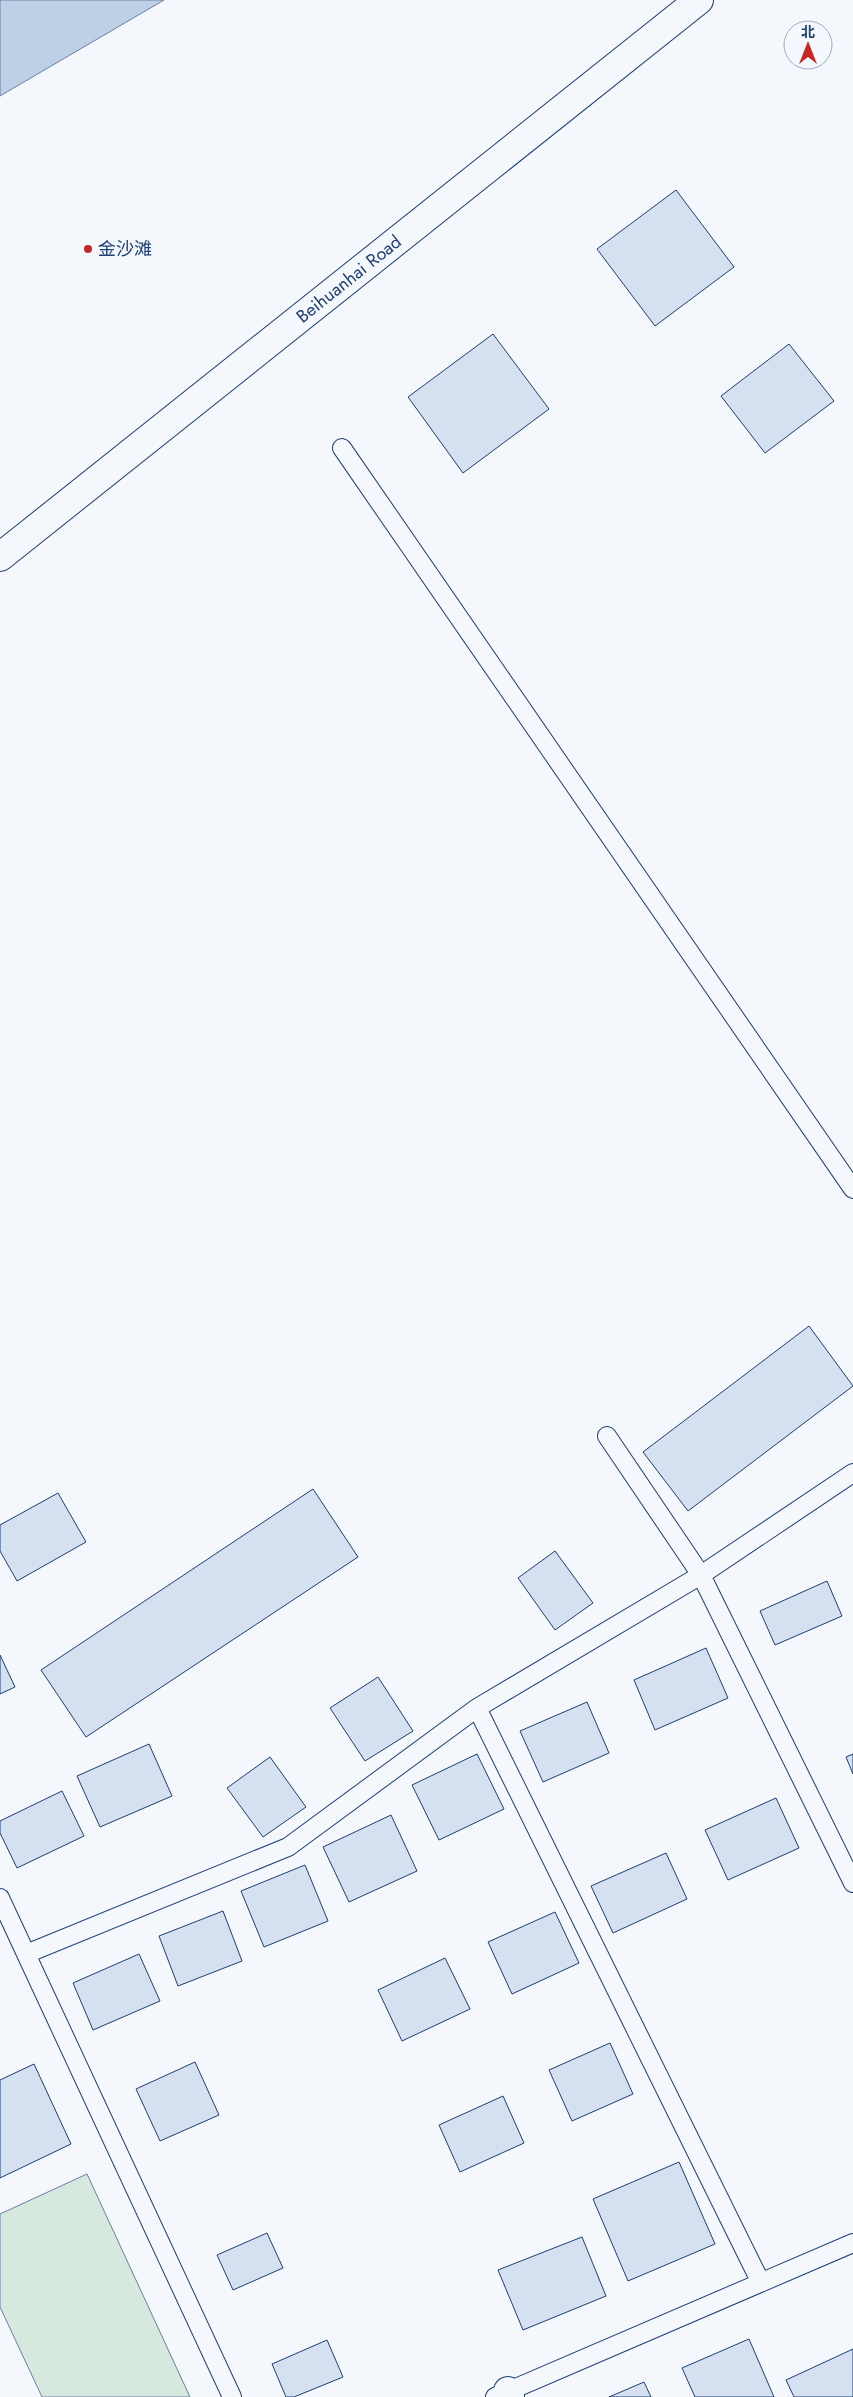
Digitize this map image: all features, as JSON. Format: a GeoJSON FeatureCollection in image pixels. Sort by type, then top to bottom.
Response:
{"type":"FeatureCollection","features":[{"type":"Feature","properties":{"kind":"main road","name":"Beihuanhai Road"},"geometry":{"type":"LineString","coordinates":[[0,557],[699,0]]}},
{"type":"Feature","properties":{"kind":"lane"},"geometry":{"type":"LineString","coordinates":[[342,448],[853,1189]]}},
{"type":"Feature","properties":{"kind":"lane"},"geometry":{"type":"LineString","coordinates":[[607,1436],[701,1576],[853,1883]]}},
{"type":"Feature","properties":{"kind":"lane"},"geometry":{"type":"LineString","coordinates":[[26,1954],[288,1847],[477,1708],[701,1576],[853,1473]]}},
{"type":"Feature","properties":{"kind":"lane"},"geometry":{"type":"LineString","coordinates":[[477,1708],[760,2281]]}},
{"type":"Feature","properties":{"kind":"lane"},"geometry":{"type":"LineString","coordinates":[[0,1898],[232,2397]]}},
{"type":"Feature","properties":{"kind":"lane"},"geometry":{"type":"LineString","coordinates":[[504,2395],[760,2281],[853,2243]]}},
{"type":"Feature","properties":{"kind":"shaded area"},"geometry":{"type":"Polygon","coordinates":[[[87,2174],[190,2397],[42,2397],[0,2307],[0,2214],[87,2174]]]}},
{"type":"Feature","properties":{"kind":"water"},"geometry":{"type":"Polygon","coordinates":[[[0,0],[164,0],[0,96],[0,0]]]}},
{"type":"Feature","properties":{"kind":"building"},"geometry":{"type":"Polygon","coordinates":[[[676,190],[734,267],[655,326],[597,249],[676,190]]]}},
{"type":"Feature","properties":{"kind":"building"},"geometry":{"type":"Polygon","coordinates":[[[493,334],[549,409],[463,473],[408,397],[493,334]]]}},
{"type":"Feature","properties":{"kind":"building"},"geometry":{"type":"Polygon","coordinates":[[[789,344],[834,401],[765,453],[721,396],[789,344]]]}},
{"type":"Feature","properties":{"kind":"building"},"geometry":{"type":"Polygon","coordinates":[[[809,1326],[853,1386],[688,1511],[643,1452],[809,1326]]]}},
{"type":"Feature","properties":{"kind":"building"},"geometry":{"type":"Polygon","coordinates":[[[313,1489],[358,1557],[86,1737],[41,1670],[313,1489]]]}},
{"type":"Feature","properties":{"kind":"building"},"geometry":{"type":"Polygon","coordinates":[[[58,1493],[86,1542],[17,1581],[0,1551],[0,1525],[58,1493]]]}},
{"type":"Feature","properties":{"kind":"building"},"geometry":{"type":"Polygon","coordinates":[[[555,1551],[593,1603],[555,1630],[518,1578],[555,1551]]]}},
{"type":"Feature","properties":{"kind":"building"},"geometry":{"type":"Polygon","coordinates":[[[827,1581],[842,1616],[775,1645],[760,1611],[827,1581]]]}},
{"type":"Feature","properties":{"kind":"building"},"geometry":{"type":"Polygon","coordinates":[[[706,1648],[728,1698],[655,1730],[634,1680],[706,1648]]]}},
{"type":"Feature","properties":{"kind":"building"},"geometry":{"type":"Polygon","coordinates":[[[0,1655],[15,1687],[0,1694],[0,1655]]]}},
{"type":"Feature","properties":{"kind":"building"},"geometry":{"type":"Polygon","coordinates":[[[378,1677],[413,1731],[365,1761],[330,1708],[378,1677]]]}},
{"type":"Feature","properties":{"kind":"building"},"geometry":{"type":"Polygon","coordinates":[[[587,1702],[609,1753],[543,1782],[520,1731],[587,1702]]]}},
{"type":"Feature","properties":{"kind":"building"},"geometry":{"type":"Polygon","coordinates":[[[149,1744],[172,1796],[100,1827],[77,1776],[149,1744]]]}},
{"type":"Feature","properties":{"kind":"building"},"geometry":{"type":"Polygon","coordinates":[[[477,1754],[504,1809],[439,1840],[412,1785],[477,1754]]]}},
{"type":"Feature","properties":{"kind":"building"},"geometry":{"type":"Polygon","coordinates":[[[853,1754],[853,1774],[846,1757],[853,1754]]]}},
{"type":"Feature","properties":{"kind":"building"},"geometry":{"type":"Polygon","coordinates":[[[270,1757],[306,1807],[263,1837],[227,1788],[270,1757]]]}},
{"type":"Feature","properties":{"kind":"building"},"geometry":{"type":"Polygon","coordinates":[[[62,1791],[84,1836],[17,1868],[0,1833],[0,1821],[62,1791]]]}},
{"type":"Feature","properties":{"kind":"building"},"geometry":{"type":"Polygon","coordinates":[[[776,1798],[799,1848],[728,1880],[705,1830],[776,1798]]]}},
{"type":"Feature","properties":{"kind":"building"},"geometry":{"type":"Polygon","coordinates":[[[391,1815],[417,1871],[349,1902],[323,1847],[391,1815]]]}},
{"type":"Feature","properties":{"kind":"building"},"geometry":{"type":"Polygon","coordinates":[[[666,1853],[687,1899],[613,1933],[591,1886],[666,1853]]]}},
{"type":"Feature","properties":{"kind":"building"},"geometry":{"type":"Polygon","coordinates":[[[305,1865],[328,1921],[264,1947],[241,1891],[305,1865]]]}},
{"type":"Feature","properties":{"kind":"building"},"geometry":{"type":"Polygon","coordinates":[[[223,1911],[242,1961],[178,1986],[159,1936],[223,1911]]]}},
{"type":"Feature","properties":{"kind":"building"},"geometry":{"type":"Polygon","coordinates":[[[555,1912],[579,1963],[512,1994],[488,1942],[555,1912]]]}},
{"type":"Feature","properties":{"kind":"building"},"geometry":{"type":"Polygon","coordinates":[[[139,1954],[160,2001],[93,2030],[73,1983],[139,1954]]]}},
{"type":"Feature","properties":{"kind":"building"},"geometry":{"type":"Polygon","coordinates":[[[445,1958],[470,2009],[402,2041],[378,1990],[445,1958]]]}},
{"type":"Feature","properties":{"kind":"building"},"geometry":{"type":"Polygon","coordinates":[[[610,2043],[633,2094],[572,2121],[549,2070],[610,2043]]]}},
{"type":"Feature","properties":{"kind":"building"},"geometry":{"type":"Polygon","coordinates":[[[195,2062],[219,2115],[160,2141],[136,2089],[195,2062]]]}},
{"type":"Feature","properties":{"kind":"building"},"geometry":{"type":"Polygon","coordinates":[[[34,2064],[71,2144],[0,2178],[0,2080],[34,2064]]]}},
{"type":"Feature","properties":{"kind":"building"},"geometry":{"type":"Polygon","coordinates":[[[503,2096],[524,2143],[460,2172],[439,2125],[503,2096]]]}},
{"type":"Feature","properties":{"kind":"building"},"geometry":{"type":"Polygon","coordinates":[[[679,2162],[715,2244],[628,2281],[593,2199],[679,2162]]]}},
{"type":"Feature","properties":{"kind":"building"},"geometry":{"type":"Polygon","coordinates":[[[267,2233],[283,2268],[233,2290],[217,2255],[267,2233]]]}},
{"type":"Feature","properties":{"kind":"building"},"geometry":{"type":"Polygon","coordinates":[[[582,2237],[606,2296],[523,2330],[498,2270],[582,2237]]]}},
{"type":"Feature","properties":{"kind":"building"},"geometry":{"type":"Polygon","coordinates":[[[749,2339],[774,2397],[695,2397],[682,2368],[749,2339]]]}},
{"type":"Feature","properties":{"kind":"building"},"geometry":{"type":"Polygon","coordinates":[[[327,2340],[343,2377],[294,2397],[286,2397],[272,2364],[327,2340]]]}},
{"type":"Feature","properties":{"kind":"building"},"geometry":{"type":"Polygon","coordinates":[[[853,2349],[853,2397],[794,2397],[786,2380],[853,2349]]]}},
{"type":"Feature","properties":{"kind":"building"},"geometry":{"type":"Polygon","coordinates":[[[644,2382],[651,2397],[609,2397],[644,2382]]]}},
{"type":"Feature","properties":{"kind":"place","name":"金沙滩"},"geometry":{"type":"Point","coordinates":[88,249]}}]}
